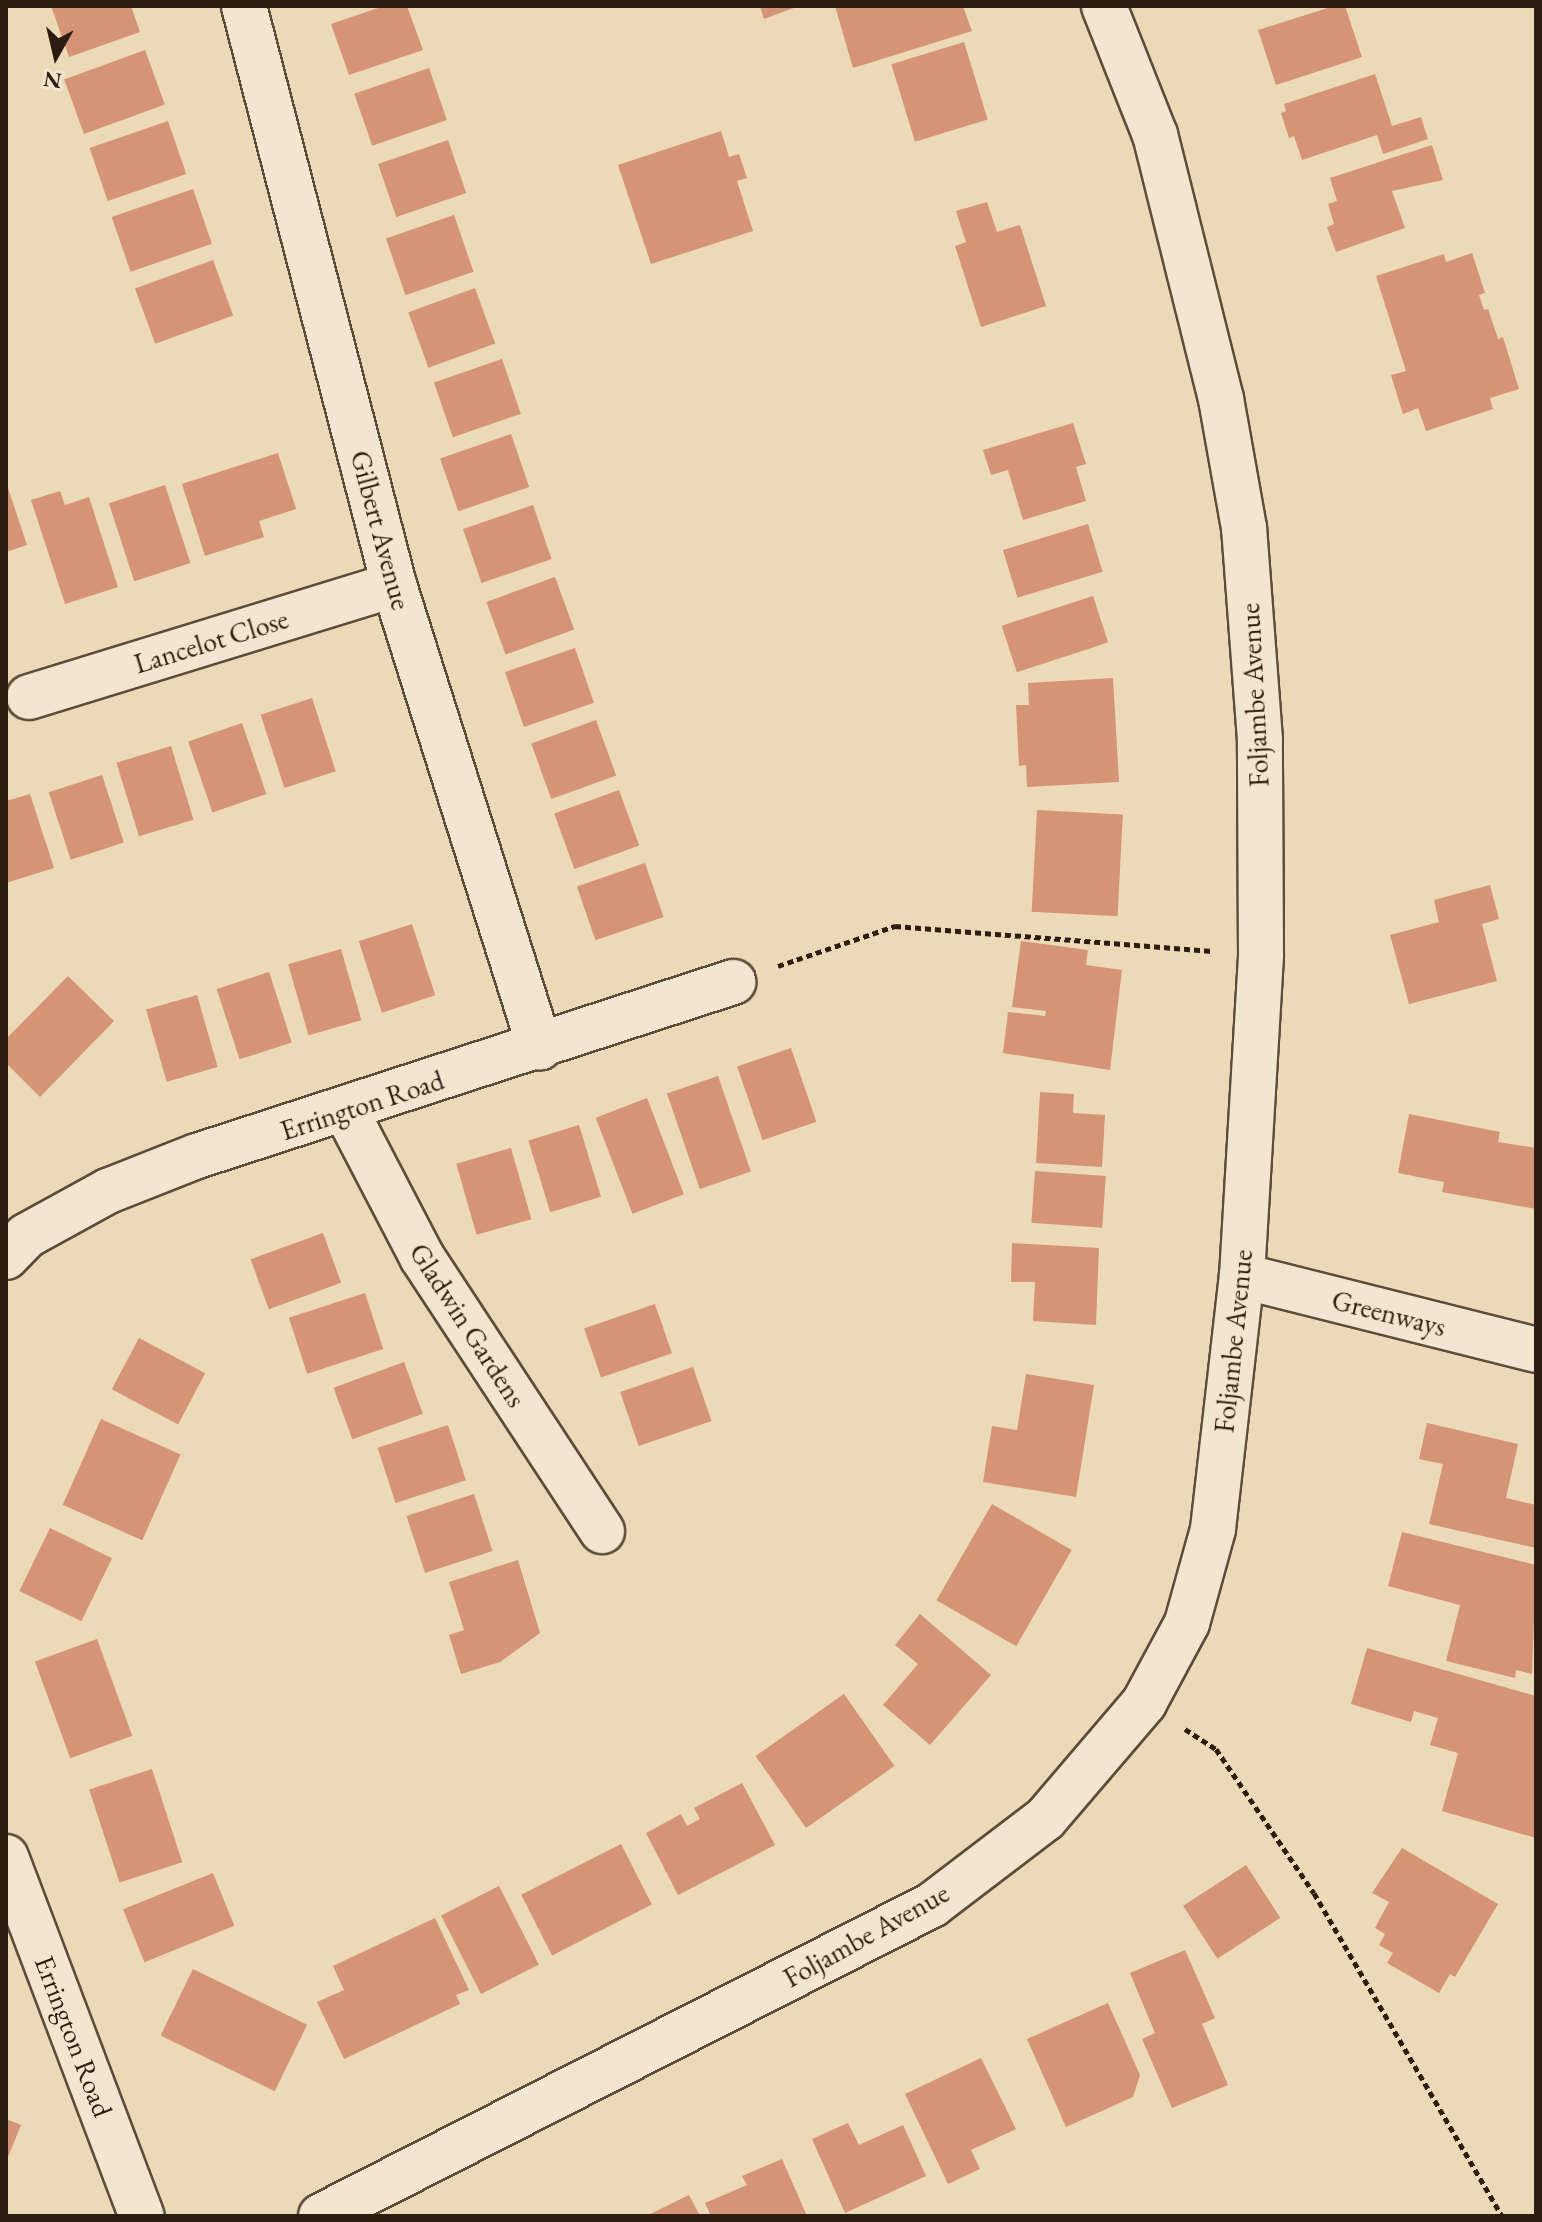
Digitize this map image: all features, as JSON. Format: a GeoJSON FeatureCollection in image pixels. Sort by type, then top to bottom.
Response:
{"type":"FeatureCollection","features":[{"type":"Feature","properties":{"kind":"street","name":"Gilbert Avenue"},"geometry":{"type":"LineString","coordinates":[[244,6],[394,585],[540,1047]]}},
{"type":"Feature","properties":{"kind":"street","name":"Foljambe Avenue"},"geometry":{"type":"LineString","coordinates":[[321,2216],[932,1905],[1045,1819],[1144,1703],[1187,1623],[1213,1529],[1242,1276],[1261,955],[1260,740],[1244,528],[1221,399],[1160,150],[1104,6]]}},
{"type":"Feature","properties":{"kind":"street","name":"Lancelot Close"},"geometry":{"type":"LineString","coordinates":[[29,697],[394,585]]}},
{"type":"Feature","properties":{"kind":"street","name":"Errington Road"},"geometry":{"type":"LineString","coordinates":[[6,1257],[26,1236],[108,1191],[197,1156],[346,1111],[733,982]]}},
{"type":"Feature","properties":{"kind":"street","name":"Gladwin Gardens"},"geometry":{"type":"LineString","coordinates":[[346,1111],[422,1257],[602,1531]]}},
{"type":"Feature","properties":{"kind":"street","name":"Greenways"},"geometry":{"type":"LineString","coordinates":[[1242,1276],[1536,1350]]}},
{"type":"Feature","properties":{"kind":"street","name":"Errington Road"},"geometry":{"type":"LineString","coordinates":[[6,1857],[142,2216]]}},
{"type":"Feature","properties":{"kind":"path"},"geometry":{"type":"LineString","coordinates":[[733,982],[895,926],[1261,955]]}},
{"type":"Feature","properties":{"kind":"path"},"geometry":{"type":"LineString","coordinates":[[1144,1703],[1216,1749],[1314,1893],[1502,2216]]}},
{"type":"Feature","properties":{"kind":"building"},"geometry":{"type":"Polygon","coordinates":[[[51,6],[131,6],[140,32],[69,57],[51,6]]]}},
{"type":"Feature","properties":{"kind":"building"},"geometry":{"type":"Polygon","coordinates":[[[384,6],[407,6],[423,50],[349,75],[331,24],[384,6]]]}},
{"type":"Feature","properties":{"kind":"building"},"geometry":{"type":"Polygon","coordinates":[[[760,6],[799,6],[764,19],[760,6]]]}},
{"type":"Feature","properties":{"kind":"building"},"geometry":{"type":"Polygon","coordinates":[[[835,6],[963,6],[972,31],[853,68],[835,6]]]}},
{"type":"Feature","properties":{"kind":"building"},"geometry":{"type":"Polygon","coordinates":[[[1334,6],[1345,6],[1362,57],[1276,85],[1258,30],[1334,6]]]}},
{"type":"Feature","properties":{"kind":"building"},"geometry":{"type":"Polygon","coordinates":[[[964,42],[988,119],[915,142],[891,64],[964,42]]]}},
{"type":"Feature","properties":{"kind":"building"},"geometry":{"type":"Polygon","coordinates":[[[145,50],[165,105],[84,134],[64,79],[145,50]]]}},
{"type":"Feature","properties":{"kind":"building"},"geometry":{"type":"Polygon","coordinates":[[[429,68],[447,120],[372,146],[354,94],[429,68]]]}},
{"type":"Feature","properties":{"kind":"building"},"geometry":{"type":"Polygon","coordinates":[[[1375,74],[1392,126],[1421,117],[1428,139],[1383,154],[1377,135],[1302,160],[1294,136],[1289,138],[1281,113],[1286,111],[1284,104],[1375,74]]]}},
{"type":"Feature","properties":{"kind":"building"},"geometry":{"type":"Polygon","coordinates":[[[168,121],[186,174],[108,201],[90,148],[168,121]]]}},
{"type":"Feature","properties":{"kind":"building"},"geometry":{"type":"Polygon","coordinates":[[[721,131],[729,157],[739,154],[747,178],[737,181],[753,231],[651,264],[618,165],[721,131]]]}},
{"type":"Feature","properties":{"kind":"building"},"geometry":{"type":"Polygon","coordinates":[[[448,140],[466,193],[396,217],[378,164],[448,140]]]}},
{"type":"Feature","properties":{"kind":"building"},"geometry":{"type":"Polygon","coordinates":[[[1432,145],[1443,180],[1392,191],[1405,228],[1336,252],[1327,227],[1334,224],[1328,204],[1337,201],[1330,178],[1432,145]]]}},
{"type":"Feature","properties":{"kind":"building"},"geometry":{"type":"Polygon","coordinates":[[[193,189],[212,244],[131,272],[112,217],[193,189]]]}},
{"type":"Feature","properties":{"kind":"building"},"geometry":{"type":"Polygon","coordinates":[[[987,202],[997,232],[1020,225],[1046,306],[981,327],[955,246],[966,242],[956,211],[987,202]]]}},
{"type":"Feature","properties":{"kind":"building"},"geometry":{"type":"Polygon","coordinates":[[[454,215],[474,272],[405,295],[386,238],[454,215]]]}},
{"type":"Feature","properties":{"kind":"building"},"geometry":{"type":"Polygon","coordinates":[[[1472,253],[1485,293],[1479,295],[1484,310],[1488,309],[1498,339],[1503,337],[1519,389],[1490,398],[1493,409],[1426,431],[1418,408],[1403,414],[1391,375],[1406,371],[1376,276],[1444,254],[1446,262],[1472,253]]]}},
{"type":"Feature","properties":{"kind":"building"},"geometry":{"type":"Polygon","coordinates":[[[213,260],[233,315],[155,344],[135,288],[213,260]]]}},
{"type":"Feature","properties":{"kind":"building"},"geometry":{"type":"Polygon","coordinates":[[[475,288],[495,343],[428,368],[408,312],[475,288]]]}},
{"type":"Feature","properties":{"kind":"building"},"geometry":{"type":"Polygon","coordinates":[[[502,359],[521,414],[453,437],[434,382],[502,359]]]}},
{"type":"Feature","properties":{"kind":"building"},"geometry":{"type":"Polygon","coordinates":[[[1073,423],[1086,464],[1076,467],[1086,501],[1023,520],[1008,470],[991,475],[983,450],[1073,423]]]}},
{"type":"Feature","properties":{"kind":"building"},"geometry":{"type":"Polygon","coordinates":[[[511,434],[529,487],[458,511],[440,458],[511,434]]]}},
{"type":"Feature","properties":{"kind":"building"},"geometry":{"type":"Polygon","coordinates":[[[278,453],[296,509],[259,521],[264,537],[205,556],[182,484],[278,453]]]}},
{"type":"Feature","properties":{"kind":"building"},"geometry":{"type":"Polygon","coordinates":[[[6,482],[27,545],[6,552],[6,482]]]}},
{"type":"Feature","properties":{"kind":"building"},"geometry":{"type":"Polygon","coordinates":[[[165,485],[190,563],[134,581],[109,503],[165,485]]]}},
{"type":"Feature","properties":{"kind":"building"},"geometry":{"type":"Polygon","coordinates":[[[60,491],[65,505],[89,497],[118,587],[65,604],[31,500],[60,491]]]}},
{"type":"Feature","properties":{"kind":"building"},"geometry":{"type":"Polygon","coordinates":[[[533,505],[552,559],[482,583],[463,529],[533,505]]]}},
{"type":"Feature","properties":{"kind":"building"},"geometry":{"type":"Polygon","coordinates":[[[1088,524],[1103,572],[1018,598],[1003,550],[1088,524]]]}},
{"type":"Feature","properties":{"kind":"building"},"geometry":{"type":"Polygon","coordinates":[[[555,577],[574,630],[506,655],[486,602],[555,577]]]}},
{"type":"Feature","properties":{"kind":"building"},"geometry":{"type":"Polygon","coordinates":[[[1093,596],[1108,643],[1017,672],[1002,626],[1093,596]]]}},
{"type":"Feature","properties":{"kind":"building"},"geometry":{"type":"Polygon","coordinates":[[[575,648],[594,703],[524,727],[505,672],[575,648]]]}},
{"type":"Feature","properties":{"kind":"building"},"geometry":{"type":"Polygon","coordinates":[[[1113,678],[1119,782],[1027,787],[1026,765],[1019,766],[1016,705],[1029,705],[1028,683],[1113,678]]]}},
{"type":"Feature","properties":{"kind":"building"},"geometry":{"type":"Polygon","coordinates":[[[312,698],[336,771],[284,788],[261,715],[312,698]]]}},
{"type":"Feature","properties":{"kind":"building"},"geometry":{"type":"Polygon","coordinates":[[[596,720],[616,775],[551,799],[531,744],[596,720]]]}},
{"type":"Feature","properties":{"kind":"building"},"geometry":{"type":"Polygon","coordinates":[[[242,723],[266,794],[213,812],[188,742],[242,723]]]}},
{"type":"Feature","properties":{"kind":"building"},"geometry":{"type":"Polygon","coordinates":[[[171,746],[194,820],[139,836],[116,763],[171,746]]]}},
{"type":"Feature","properties":{"kind":"building"},"geometry":{"type":"Polygon","coordinates":[[[102,775],[124,843],[71,860],[49,792],[102,775]]]}},
{"type":"Feature","properties":{"kind":"building"},"geometry":{"type":"Polygon","coordinates":[[[619,790],[639,845],[574,869],[554,814],[619,790]]]}},
{"type":"Feature","properties":{"kind":"building"},"geometry":{"type":"Polygon","coordinates":[[[30,794],[54,868],[6,883],[6,801],[30,794]]]}},
{"type":"Feature","properties":{"kind":"building"},"geometry":{"type":"Polygon","coordinates":[[[1037,810],[1123,815],[1118,916],[1032,912],[1037,810]]]}},
{"type":"Feature","properties":{"kind":"building"},"geometry":{"type":"Polygon","coordinates":[[[645,863],[664,917],[595,940],[577,886],[645,863]]]}},
{"type":"Feature","properties":{"kind":"building"},"geometry":{"type":"Polygon","coordinates":[[[1490,885],[1499,919],[1482,924],[1497,981],[1409,1004],[1390,935],[1439,922],[1434,900],[1490,885]]]}},
{"type":"Feature","properties":{"kind":"building"},"geometry":{"type":"Polygon","coordinates":[[[412,924],[435,995],[382,1013],[359,941],[412,924]]]}},
{"type":"Feature","properties":{"kind":"building"},"geometry":{"type":"Polygon","coordinates":[[[1021,941],[1088,950],[1086,965],[1122,970],[1110,1070],[1003,1053],[1008,1012],[1045,1016],[1046,1011],[1012,1007],[1021,941]]]}},
{"type":"Feature","properties":{"kind":"building"},"geometry":{"type":"Polygon","coordinates":[[[341,949],[361,1020],[309,1035],[288,964],[341,949]]]}},
{"type":"Feature","properties":{"kind":"building"},"geometry":{"type":"Polygon","coordinates":[[[269,972],[292,1042],[240,1059],[217,989],[269,972]]]}},
{"type":"Feature","properties":{"kind":"building"},"geometry":{"type":"Polygon","coordinates":[[[68,976],[114,1021],[40,1097],[6,1063],[6,1039],[68,976]]]}},
{"type":"Feature","properties":{"kind":"building"},"geometry":{"type":"Polygon","coordinates":[[[197,995],[218,1067],[167,1082],[146,1010],[197,995]]]}},
{"type":"Feature","properties":{"kind":"building"},"geometry":{"type":"Polygon","coordinates":[[[791,1048],[816,1122],[762,1140],[737,1067],[791,1048]]]}},
{"type":"Feature","properties":{"kind":"building"},"geometry":{"type":"Polygon","coordinates":[[[718,1076],[751,1171],[700,1189],[667,1094],[718,1076]]]}},
{"type":"Feature","properties":{"kind":"building"},"geometry":{"type":"Polygon","coordinates":[[[1040,1092],[1074,1094],[1073,1113],[1105,1115],[1102,1167],[1036,1163],[1040,1092]]]}},
{"type":"Feature","properties":{"kind":"building"},"geometry":{"type":"Polygon","coordinates":[[[647,1098],[684,1194],[633,1214],[596,1118],[647,1098]]]}},
{"type":"Feature","properties":{"kind":"building"},"geometry":{"type":"Polygon","coordinates":[[[1409,1114],[1500,1132],[1498,1142],[1536,1148],[1536,1209],[1442,1192],[1444,1182],[1398,1173],[1409,1114]]]}},
{"type":"Feature","properties":{"kind":"building"},"geometry":{"type":"Polygon","coordinates":[[[579,1125],[601,1197],[550,1212],[528,1140],[579,1125]]]}},
{"type":"Feature","properties":{"kind":"building"},"geometry":{"type":"Polygon","coordinates":[[[511,1148],[531,1219],[477,1235],[456,1164],[511,1148]]]}},
{"type":"Feature","properties":{"kind":"building"},"geometry":{"type":"Polygon","coordinates":[[[1035,1171],[1106,1176],[1102,1228],[1031,1223],[1035,1171]]]}},
{"type":"Feature","properties":{"kind":"building"},"geometry":{"type":"Polygon","coordinates":[[[323,1233],[341,1283],[269,1309],[251,1259],[323,1233]]]}},
{"type":"Feature","properties":{"kind":"building"},"geometry":{"type":"Polygon","coordinates":[[[1012,1243],[1099,1248],[1096,1325],[1033,1321],[1035,1282],[1011,1282],[1012,1243]]]}},
{"type":"Feature","properties":{"kind":"building"},"geometry":{"type":"Polygon","coordinates":[[[365,1293],[383,1349],[307,1374],[289,1318],[365,1293]]]}},
{"type":"Feature","properties":{"kind":"building"},"geometry":{"type":"Polygon","coordinates":[[[655,1304],[672,1353],[601,1378],[584,1328],[655,1304]]]}},
{"type":"Feature","properties":{"kind":"building"},"geometry":{"type":"Polygon","coordinates":[[[139,1338],[205,1373],[178,1424],[112,1389],[139,1338]]]}},
{"type":"Feature","properties":{"kind":"building"},"geometry":{"type":"Polygon","coordinates":[[[404,1362],[423,1414],[352,1439],[334,1388],[404,1362]]]}},
{"type":"Feature","properties":{"kind":"building"},"geometry":{"type":"Polygon","coordinates":[[[693,1367],[712,1421],[639,1446],[620,1392],[693,1367]]]}},
{"type":"Feature","properties":{"kind":"building"},"geometry":{"type":"Polygon","coordinates":[[[1026,1374],[1094,1385],[1076,1497],[983,1482],[992,1426],[1017,1430],[1026,1374]]]}},
{"type":"Feature","properties":{"kind":"building"},"geometry":{"type":"Polygon","coordinates":[[[101,1419],[180,1454],[142,1540],[63,1505],[101,1419]]]}},
{"type":"Feature","properties":{"kind":"building"},"geometry":{"type":"Polygon","coordinates":[[[1427,1423],[1518,1444],[1506,1498],[1536,1505],[1536,1548],[1429,1524],[1443,1464],[1419,1459],[1427,1423]]]}},
{"type":"Feature","properties":{"kind":"building"},"geometry":{"type":"Polygon","coordinates":[[[448,1425],[466,1480],[396,1503],[378,1448],[448,1425]]]}},
{"type":"Feature","properties":{"kind":"building"},"geometry":{"type":"Polygon","coordinates":[[[474,1494],[493,1551],[425,1573],[406,1516],[474,1494]]]}},
{"type":"Feature","properties":{"kind":"building"},"geometry":{"type":"Polygon","coordinates":[[[992,1504],[1072,1550],[1016,1646],[936,1600],[992,1504]]]}},
{"type":"Feature","properties":{"kind":"building"},"geometry":{"type":"Polygon","coordinates":[[[50,1528],[112,1558],[81,1621],[19,1591],[50,1528]]]}},
{"type":"Feature","properties":{"kind":"building"},"geometry":{"type":"Polygon","coordinates":[[[1402,1532],[1536,1565],[1532,1674],[1516,1670],[1515,1678],[1446,1661],[1460,1605],[1388,1586],[1402,1532]]]}},
{"type":"Feature","properties":{"kind":"building"},"geometry":{"type":"Polygon","coordinates":[[[518,1560],[540,1633],[500,1662],[461,1674],[449,1635],[464,1630],[449,1582],[518,1560]]]}},
{"type":"Feature","properties":{"kind":"building"},"geometry":{"type":"Polygon","coordinates":[[[920,1614],[991,1675],[930,1745],[883,1705],[918,1664],[895,1645],[920,1614]]]}},
{"type":"Feature","properties":{"kind":"building"},"geometry":{"type":"Polygon","coordinates":[[[97,1639],[132,1736],[70,1758],[35,1662],[97,1639]]]}},
{"type":"Feature","properties":{"kind":"building"},"geometry":{"type":"Polygon","coordinates":[[[1367,1648],[1536,1696],[1536,1838],[1442,1811],[1458,1753],[1430,1745],[1438,1718],[1414,1711],[1411,1722],[1351,1704],[1367,1648]]]}},
{"type":"Feature","properties":{"kind":"building"},"geometry":{"type":"Polygon","coordinates":[[[844,1694],[894,1766],[806,1828],[756,1756],[844,1694]]]}},
{"type":"Feature","properties":{"kind":"building"},"geometry":{"type":"Polygon","coordinates":[[[152,1769],[182,1862],[120,1883],[89,1789],[152,1769]]]}},
{"type":"Feature","properties":{"kind":"building"},"geometry":{"type":"Polygon","coordinates":[[[742,1783],[775,1845],[678,1895],[646,1833],[681,1814],[687,1826],[700,1819],[694,1808],[742,1783]]]}},
{"type":"Feature","properties":{"kind":"building"},"geometry":{"type":"Polygon","coordinates":[[[621,1844],[652,1905],[552,1955],[521,1895],[621,1844]]]}},
{"type":"Feature","properties":{"kind":"building"},"geometry":{"type":"Polygon","coordinates":[[[1402,1848],[1498,1904],[1455,1977],[1450,1974],[1439,1993],[1387,1963],[1393,1953],[1379,1945],[1385,1934],[1375,1928],[1389,1902],[1372,1893],[1402,1848]]]}},
{"type":"Feature","properties":{"kind":"building"},"geometry":{"type":"Polygon","coordinates":[[[1246,1865],[1280,1918],[1217,1959],[1183,1906],[1246,1865]]]}},
{"type":"Feature","properties":{"kind":"building"},"geometry":{"type":"Polygon","coordinates":[[[213,1873],[234,1926],[144,1962],[123,1909],[213,1873]]]}},
{"type":"Feature","properties":{"kind":"building"},"geometry":{"type":"Polygon","coordinates":[[[499,1886],[539,1964],[481,1994],[441,1916],[499,1886]]]}},
{"type":"Feature","properties":{"kind":"building"},"geometry":{"type":"Polygon","coordinates":[[[435,1918],[469,1990],[456,1995],[460,2004],[344,2059],[317,2002],[344,1990],[333,1966],[435,1918]]]}},
{"type":"Feature","properties":{"kind":"building"},"geometry":{"type":"Polygon","coordinates":[[[1185,1950],[1215,2018],[1202,2024],[1228,2085],[1172,2108],[1142,2039],[1155,2033],[1130,1973],[1185,1950]]]}},
{"type":"Feature","properties":{"kind":"building"},"geometry":{"type":"Polygon","coordinates":[[[193,1969],[307,2025],[275,2091],[161,2036],[193,1969]]]}},
{"type":"Feature","properties":{"kind":"building"},"geometry":{"type":"Polygon","coordinates":[[[1108,2003],[1140,2075],[1133,2097],[1066,2127],[1027,2039],[1108,2003]]]}},
{"type":"Feature","properties":{"kind":"building"},"geometry":{"type":"Polygon","coordinates":[[[981,2058],[1016,2129],[971,2150],[980,2169],[948,2184],[905,2094],[981,2058]]]}},
{"type":"Feature","properties":{"kind":"building"},"geometry":{"type":"Polygon","coordinates":[[[6,2119],[21,2125],[6,2162],[6,2119]]]}},
{"type":"Feature","properties":{"kind":"building"},"geometry":{"type":"Polygon","coordinates":[[[848,2123],[859,2145],[903,2125],[926,2176],[845,2213],[812,2139],[848,2123]]]}},
{"type":"Feature","properties":{"kind":"building"},"geometry":{"type":"Polygon","coordinates":[[[782,2159],[807,2216],[711,2216],[705,2203],[747,2185],[742,2176],[782,2159]]]}},
{"type":"Feature","properties":{"kind":"building"},"geometry":{"type":"Polygon","coordinates":[[[689,2195],[700,2216],[646,2216],[689,2195]]]}}]}
